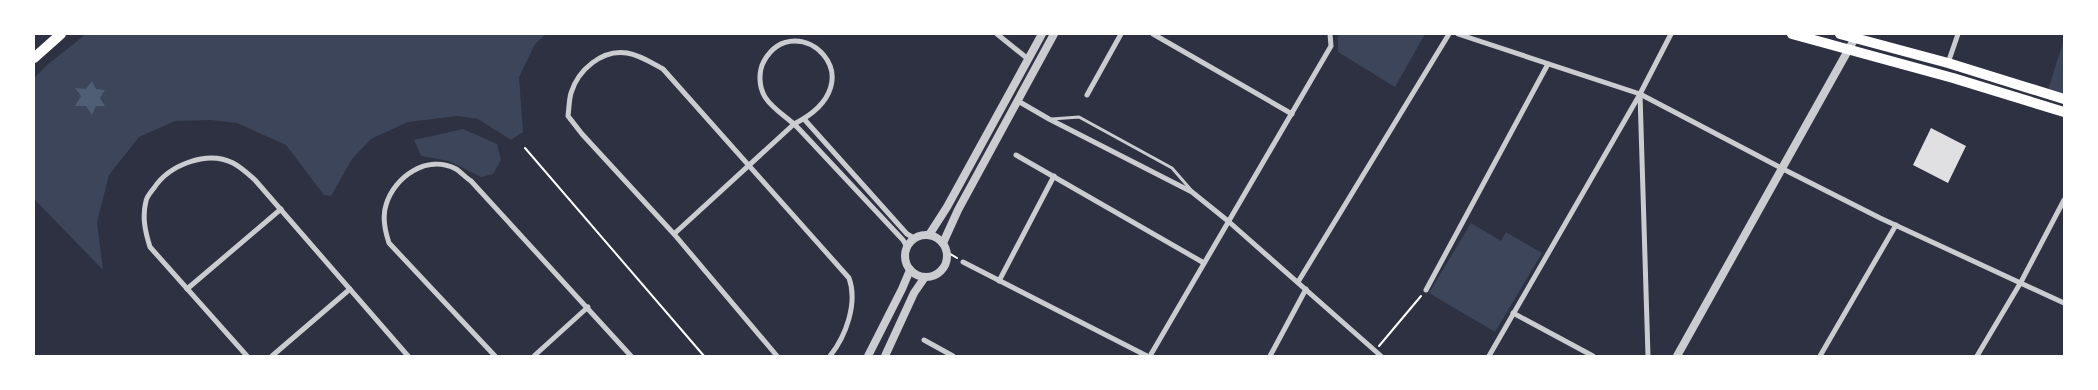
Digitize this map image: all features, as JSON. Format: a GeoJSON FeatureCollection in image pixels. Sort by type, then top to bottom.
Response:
{"type":"FeatureCollection","features":[{"type":"Feature","properties":{"kind":"main road"},"geometry":{"type":"LineString","coordinates":[[34,58],[61,34]]}},
{"type":"Feature","properties":{"kind":"main road"},"geometry":{"type":"LineString","coordinates":[[1792,34],[1953,78],[2064,112]]}},
{"type":"Feature","properties":{"kind":"main road"},"geometry":{"type":"LineString","coordinates":[[1840,34],[1948,63],[2064,99]]}},
{"type":"Feature","properties":{"kind":"street"},"geometry":{"type":"LineString","coordinates":[[997,34],[1028,59]]}},
{"type":"Feature","properties":{"kind":"street"},"geometry":{"type":"LineString","coordinates":[[929,235],[947,207],[1042,34]]}},
{"type":"Feature","properties":{"kind":"street"},"geometry":{"type":"LineString","coordinates":[[943,243],[958,210],[1054,34]]}},
{"type":"Feature","properties":{"kind":"street"},"geometry":{"type":"LineString","coordinates":[[1087,96],[1121,34]]}},
{"type":"Feature","properties":{"kind":"street"},"geometry":{"type":"LineString","coordinates":[[1153,34],[1292,114]]}},
{"type":"Feature","properties":{"kind":"street"},"geometry":{"type":"LineString","coordinates":[[963,262],[1148,356],[1331,46],[1330,34]]}},
{"type":"Feature","properties":{"kind":"street"},"geometry":{"type":"LineString","coordinates":[[1298,282],[1449,34]]}},
{"type":"Feature","properties":{"kind":"street"},"geometry":{"type":"LineString","coordinates":[[1458,34],[1640,94],[1783,169],[1896,225],[2064,303]]}},
{"type":"Feature","properties":{"kind":"street"},"geometry":{"type":"LineString","coordinates":[[1489,356],[1640,94],[1671,34]]}},
{"type":"Feature","properties":{"kind":"street"},"geometry":{"type":"LineString","coordinates":[[1948,63],[1958,34]]}},
{"type":"Feature","properties":{"kind":"street"},"geometry":{"type":"LineString","coordinates":[[1677,356],[1855,38]]}},
{"type":"Feature","properties":{"kind":"street"},"geometry":{"type":"LineString","coordinates":[[674,234],[794,124],[804,119],[823,103],[832,83],[832,71],[829,61],[822,52],[810,44],[790,42],[778,46],[769,53],[763,63],[760,74],[760,86],[765,97],[794,124],[903,240],[906,247],[905,259],[914,274],[925,277],[932,276],[942,270],[947,252],[943,243],[929,235],[914,238],[906,247]]}},
{"type":"Feature","properties":{"kind":"street"},"geometry":{"type":"LineString","coordinates":[[776,356],[674,234],[582,134],[568,116],[570,94],[578,76],[595,61],[611,54],[626,53],[643,58],[663,68],[848,278],[853,290],[849,317],[837,346],[830,356]]}},
{"type":"Feature","properties":{"kind":"street"},"geometry":{"type":"LineString","coordinates":[[1426,290],[1548,64]]}},
{"type":"Feature","properties":{"kind":"street"},"geometry":{"type":"LineString","coordinates":[[1640,94],[1648,355]]}},
{"type":"Feature","properties":{"kind":"street"},"geometry":{"type":"LineString","coordinates":[[1018,100],[1050,119],[1192,192],[1228,220],[1380,356]]}},
{"type":"Feature","properties":{"kind":"street"},"geometry":{"type":"LineString","coordinates":[[804,119],[907,234],[914,238]]}},
{"type":"Feature","properties":{"kind":"street"},"geometry":{"type":"LineString","coordinates":[[1016,155],[1204,263]]}},
{"type":"Feature","properties":{"kind":"street"},"geometry":{"type":"LineString","coordinates":[[247,356],[150,247],[144,228],[146,199],[156,184],[170,170],[210,158],[233,163],[255,180],[408,356]]}},
{"type":"Feature","properties":{"kind":"street"},"geometry":{"type":"LineString","coordinates":[[495,356],[389,242],[384,228],[385,206],[393,188],[413,170],[430,165],[455,169],[471,181],[632,356]]}},
{"type":"Feature","properties":{"kind":"street"},"geometry":{"type":"LineString","coordinates":[[999,281],[1054,176]]}},
{"type":"Feature","properties":{"kind":"street"},"geometry":{"type":"LineString","coordinates":[[1977,356],[2021,282],[2064,200]]}},
{"type":"Feature","properties":{"kind":"street"},"geometry":{"type":"LineString","coordinates":[[187,289],[281,209]]}},
{"type":"Feature","properties":{"kind":"street"},"geometry":{"type":"LineString","coordinates":[[1820,356],[1896,225]]}},
{"type":"Feature","properties":{"kind":"street"},"geometry":{"type":"LineString","coordinates":[[868,356],[910,270]]}},
{"type":"Feature","properties":{"kind":"street"},"geometry":{"type":"LineString","coordinates":[[885,356],[914,293],[925,277]]}},
{"type":"Feature","properties":{"kind":"street"},"geometry":{"type":"LineString","coordinates":[[272,356],[350,289]]}},
{"type":"Feature","properties":{"kind":"street"},"geometry":{"type":"LineString","coordinates":[[1270,356],[1306,290]]}},
{"type":"Feature","properties":{"kind":"street"},"geometry":{"type":"LineString","coordinates":[[534,356],[588,307]]}},
{"type":"Feature","properties":{"kind":"street"},"geometry":{"type":"LineString","coordinates":[[1513,312],[1593,356]]}},
{"type":"Feature","properties":{"kind":"street"},"geometry":{"type":"LineString","coordinates":[[924,340],[953,356]]}},
{"type":"Feature","properties":{"kind":"street"},"geometry":{"type":"LineString","coordinates":[[1371,356],[1375,350]]}},
{"type":"Feature","properties":{"kind":"lane"},"geometry":{"type":"LineString","coordinates":[[1050,119],[1079,118],[1172,168],[1192,192]]}},
{"type":"Feature","properties":{"kind":"path"},"geometry":{"type":"LineString","coordinates":[[525,148],[704,356]]}},
{"type":"Feature","properties":{"kind":"path"},"geometry":{"type":"LineString","coordinates":[[947,252],[963,262]]}},
{"type":"Feature","properties":{"kind":"path"},"geometry":{"type":"LineString","coordinates":[[1375,350],[1426,290]]}},
{"type":"Feature","properties":{"kind":"shaded area"},"geometry":{"type":"Polygon","coordinates":[[[86,34],[546,34],[535,44],[519,77],[523,132],[511,140],[478,119],[458,116],[408,122],[371,139],[352,159],[331,196],[324,195],[286,145],[237,123],[211,120],[175,121],[139,137],[109,175],[97,222],[103,270],[34,199],[34,78],[47,65],[86,34]]]}},
{"type":"Feature","properties":{"kind":"shaded area"},"geometry":{"type":"Polygon","coordinates":[[[1338,34],[1425,34],[1395,87],[1338,52],[1338,34]]]}},
{"type":"Feature","properties":{"kind":"shaded area"},"geometry":{"type":"Polygon","coordinates":[[[2064,39],[2064,95],[2048,90],[2064,39]]]}},
{"type":"Feature","properties":{"kind":"shaded area"},"geometry":{"type":"Polygon","coordinates":[[[92,81],[96,89],[105,90],[100,98],[105,106],[96,106],[92,115],[86,106],[75,106],[81,96],[75,88],[86,89],[92,81]]]}},
{"type":"Feature","properties":{"kind":"shaded area"},"geometry":{"type":"Polygon","coordinates":[[[463,129],[497,144],[501,160],[493,174],[481,177],[449,161],[421,156],[414,140],[463,129]]]}},
{"type":"Feature","properties":{"kind":"shaded area"},"geometry":{"type":"Polygon","coordinates":[[[1471,223],[1501,241],[1506,232],[1542,253],[1495,332],[1429,293],[1471,223]]]}},
{"type":"Feature","properties":{"kind":"building"},"geometry":{"type":"Polygon","coordinates":[[[1931,128],[1966,146],[1948,183],[1913,165],[1931,128]]]}}]}
